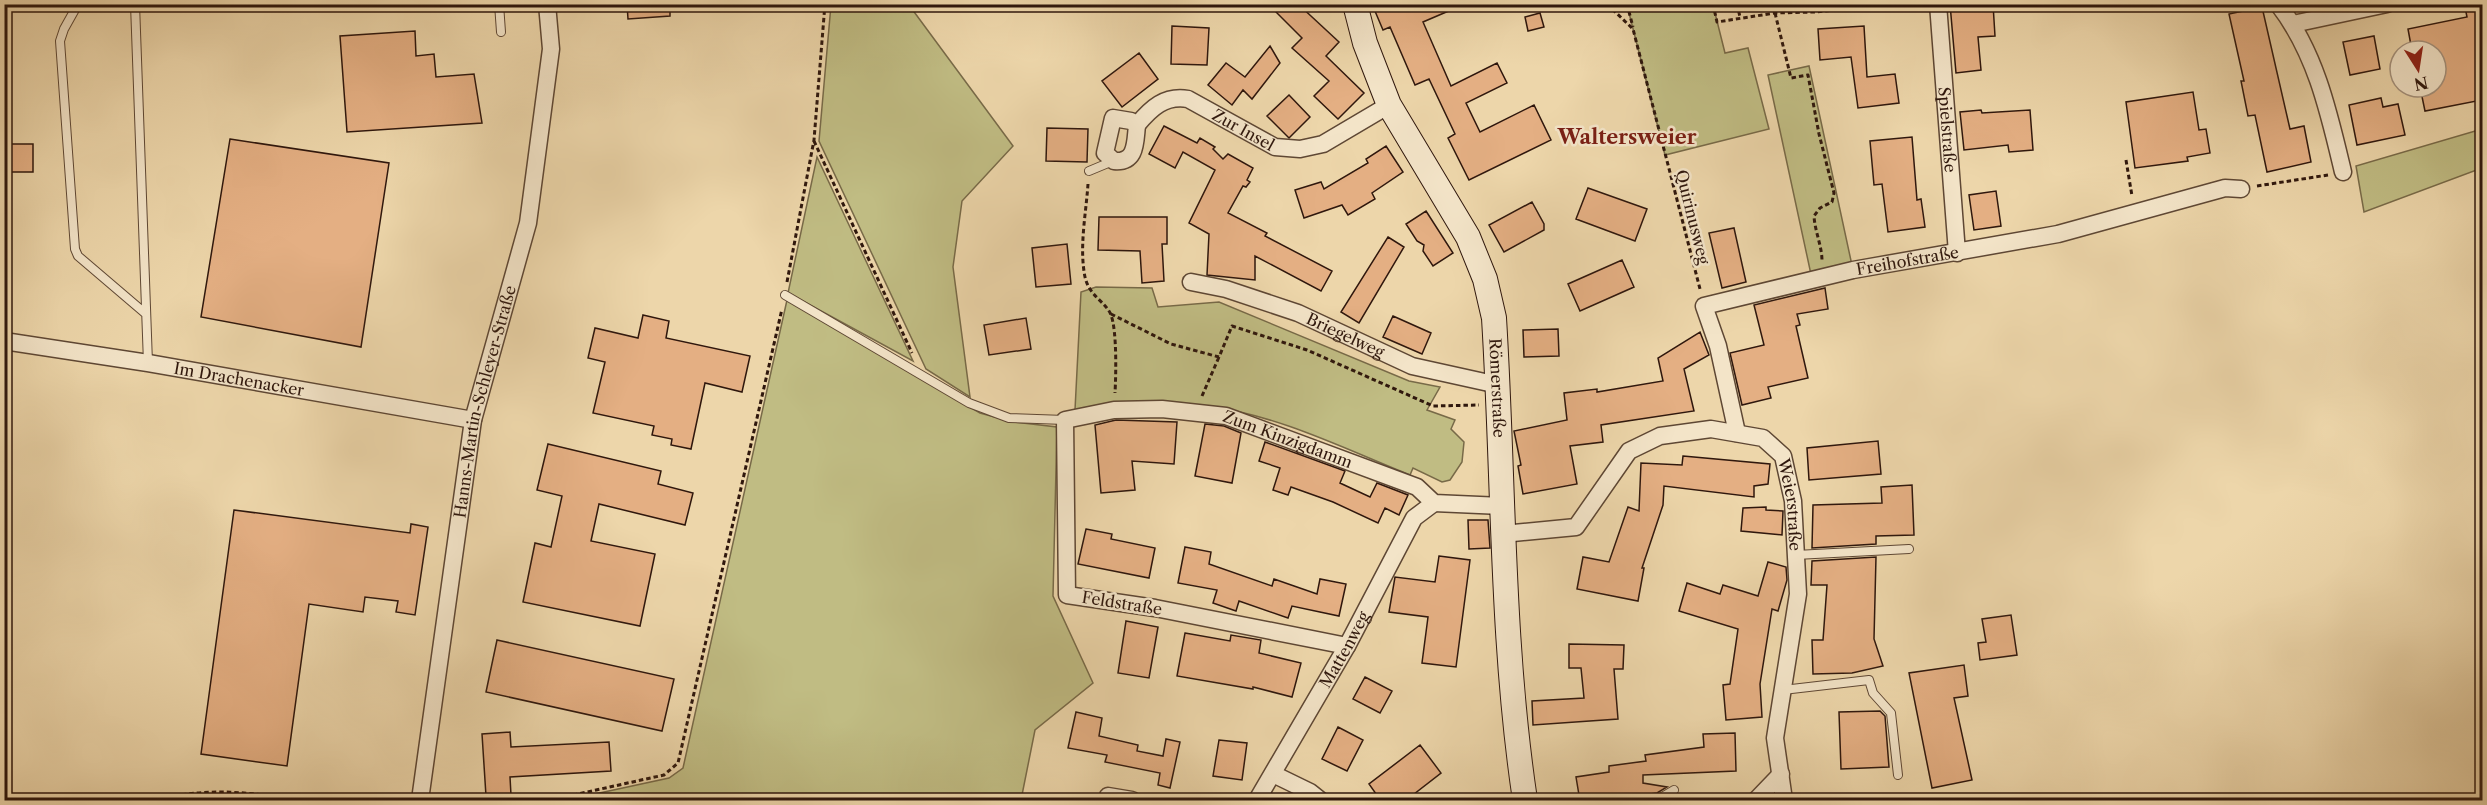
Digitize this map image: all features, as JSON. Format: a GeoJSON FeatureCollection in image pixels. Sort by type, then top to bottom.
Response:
{"type":"FeatureCollection","features":[{"type":"Feature","properties":{"kind":"street","name":"Hanns-Martin-Schleyer-Straße"},"geometry":{"type":"LineString","coordinates":[[420,801],[473,420],[528,223],[551,49],[547,4]]}},
{"type":"Feature","properties":{"kind":"street","name":"Römerstraße"},"geometry":{"type":"LineString","coordinates":[[1355,4],[1365,43],[1389,105],[1468,237],[1485,279],[1494,318],[1506,620],[1516,741],[1525,801]]}},
{"type":"Feature","properties":{"kind":"street","name":"Spielstraße"},"geometry":{"type":"LineString","coordinates":[[1938,4],[1957,253]]}},
{"type":"Feature","properties":{"kind":"street"},"geometry":{"type":"LineString","coordinates":[[2278,4],[2293,24],[2320,83],[2343,172]]}},
{"type":"Feature","properties":{"kind":"street"},"geometry":{"type":"LineString","coordinates":[[2293,24],[2386,4]]}},
{"type":"Feature","properties":{"kind":"street","name":"Zur Insel"},"geometry":{"type":"LineString","coordinates":[[1137,125],[1159,104],[1171,98],[1188,99],[1275,147],[1300,149],[1323,144],[1389,105]]}},
{"type":"Feature","properties":{"kind":"street"},"geometry":{"type":"LineString","coordinates":[[1113,118],[1131,121],[1137,125],[1131,157],[1114,161],[1105,153],[1113,118]]}},
{"type":"Feature","properties":{"kind":"street","name":"Freihofstraße"},"geometry":{"type":"LineString","coordinates":[[1704,306],[1826,276],[2058,234],[2225,188],[2241,189]]}},
{"type":"Feature","properties":{"kind":"street","name":"Briegelweg"},"geometry":{"type":"LineString","coordinates":[[1191,282],[1226,289],[1298,313],[1412,366],[1498,395]]}},
{"type":"Feature","properties":{"kind":"street"},"geometry":{"type":"LineString","coordinates":[[1704,306],[1718,346],[1737,434]]}},
{"type":"Feature","properties":{"kind":"street","name":"Im Drachenacker"},"geometry":{"type":"LineString","coordinates":[[4,341],[148,363],[473,420]]}},
{"type":"Feature","properties":{"kind":"street","name":"Zum Kinzigdamm"},"geometry":{"type":"LineString","coordinates":[[1065,420],[1114,410],[1162,409],[1226,416],[1417,487],[1434,503]]}},
{"type":"Feature","properties":{"kind":"street","name":"Feldstraße"},"geometry":{"type":"LineString","coordinates":[[1065,420],[1067,595],[1155,608],[1347,646]]}},
{"type":"Feature","properties":{"kind":"street","name":"Weierstraße"},"geometry":{"type":"LineString","coordinates":[[1503,534],[1576,527],[1629,451],[1660,436],[1710,429],[1763,438],[1783,456],[1793,501],[1798,594],[1775,738],[1784,801]]}},
{"type":"Feature","properties":{"kind":"street"},"geometry":{"type":"LineString","coordinates":[[1434,503],[1502,506]]}},
{"type":"Feature","properties":{"kind":"street","name":"Mattenweg"},"geometry":{"type":"LineString","coordinates":[[1257,801],[1347,646],[1414,519],[1434,503]]}},
{"type":"Feature","properties":{"kind":"street"},"geometry":{"type":"LineString","coordinates":[[1273,774],[1310,792],[1320,801]]}},
{"type":"Feature","properties":{"kind":"street"},"geometry":{"type":"LineString","coordinates":[[1756,801],[1780,774]]}},
{"type":"Feature","properties":{"kind":"street"},"geometry":{"type":"LineString","coordinates":[[1108,795],[1132,801]]}},
{"type":"Feature","properties":{"kind":"lane"},"geometry":{"type":"LineString","coordinates":[[78,4],[60,41],[75,249],[78,256],[146,314]]}},
{"type":"Feature","properties":{"kind":"lane"},"geometry":{"type":"LineString","coordinates":[[135,4],[148,363]]}},
{"type":"Feature","properties":{"kind":"lane"},"geometry":{"type":"LineString","coordinates":[[499,4],[501,32]]}},
{"type":"Feature","properties":{"kind":"lane"},"geometry":{"type":"LineString","coordinates":[[1089,171],[1114,161]]}},
{"type":"Feature","properties":{"kind":"lane"},"geometry":{"type":"LineString","coordinates":[[785,295],[969,403],[1009,418],[1065,420]]}},
{"type":"Feature","properties":{"kind":"lane"},"geometry":{"type":"LineString","coordinates":[[1796,555],[1909,549]]}},
{"type":"Feature","properties":{"kind":"lane"},"geometry":{"type":"LineString","coordinates":[[1783,690],[1869,680],[1873,693],[1891,713],[1898,775]]}},
{"type":"Feature","properties":{"kind":"lane"},"geometry":{"type":"LineString","coordinates":[[1657,801],[1674,790]]}},
{"type":"Feature","properties":{"kind":"path"},"geometry":{"type":"LineString","coordinates":[[551,801],[664,774],[678,763],[785,295],[814,140],[825,4]]}},
{"type":"Feature","properties":{"kind":"path"},"geometry":{"type":"LineString","coordinates":[[1607,4],[1634,29]]}},
{"type":"Feature","properties":{"kind":"path","name":"Quirinusweg"},"geometry":{"type":"LineString","coordinates":[[1627,4],[1704,306]]}},
{"type":"Feature","properties":{"kind":"path"},"geometry":{"type":"LineString","coordinates":[[1713,4],[1717,22],[1774,13],[1814,12],[1900,4]]}},
{"type":"Feature","properties":{"kind":"path"},"geometry":{"type":"LineString","coordinates":[[1737,4],[1740,18]]}},
{"type":"Feature","properties":{"kind":"path"},"geometry":{"type":"LineString","coordinates":[[1774,13],[1791,78],[1808,75],[1819,134],[1834,193],[1832,201],[1820,208],[1814,216],[1826,276]]}},
{"type":"Feature","properties":{"kind":"path"},"geometry":{"type":"LineString","coordinates":[[814,140],[922,375]]}},
{"type":"Feature","properties":{"kind":"path"},"geometry":{"type":"LineString","coordinates":[[2126,160],[2134,213]]}},
{"type":"Feature","properties":{"kind":"path"},"geometry":{"type":"LineString","coordinates":[[1089,171],[1083,248],[1086,278],[1092,294],[1111,314],[1171,344],[1219,357]]}},
{"type":"Feature","properties":{"kind":"path"},"geometry":{"type":"LineString","coordinates":[[2241,189],[2343,172]]}},
{"type":"Feature","properties":{"kind":"path"},"geometry":{"type":"LineString","coordinates":[[1111,314],[1116,363],[1114,410]]}},
{"type":"Feature","properties":{"kind":"path"},"geometry":{"type":"LineString","coordinates":[[1203,413],[1201,405],[1203,393],[1232,326],[1307,350],[1433,406],[1498,395]]}},
{"type":"Feature","properties":{"kind":"path"},"geometry":{"type":"LineString","coordinates":[[160,801],[176,796],[224,794],[265,795],[295,801]]}},
{"type":"Feature","properties":{"kind":"shaded area"},"geometry":{"type":"Polygon","coordinates":[[[831,5],[909,5],[1013,146],[962,201],[953,267],[970,397],[926,369],[819,141],[831,5]]]}},
{"type":"Feature","properties":{"kind":"shaded area"},"geometry":{"type":"Polygon","coordinates":[[[1627,5],[1713,5],[1725,53],[1748,48],[1769,129],[1665,155],[1627,5]]]}},
{"type":"Feature","properties":{"kind":"shaded area"},"geometry":{"type":"Polygon","coordinates":[[[1809,66],[1853,270],[1812,279],[1768,75],[1809,66]]]}},
{"type":"Feature","properties":{"kind":"shaded area"},"geometry":{"type":"Polygon","coordinates":[[[2482,129],[2482,168],[2364,212],[2356,166],[2482,129]]]}},
{"type":"Feature","properties":{"kind":"shaded area"},"geometry":{"type":"Polygon","coordinates":[[[817,157],[913,361],[788,293],[817,157]]]}},
{"type":"Feature","properties":{"kind":"shaded area"},"geometry":{"type":"Polygon","coordinates":[[[1096,287],[1152,288],[1158,307],[1219,302],[1409,381],[1440,387],[1427,410],[1455,420],[1451,429],[1464,442],[1462,462],[1450,480],[1442,482],[1413,468],[1410,475],[1311,434],[1233,410],[1174,404],[1075,410],[1081,292],[1096,287]]]}},
{"type":"Feature","properties":{"kind":"shaded area"},"geometry":{"type":"Polygon","coordinates":[[[787,300],[980,413],[1013,422],[1057,427],[1053,596],[1093,683],[1035,730],[1021,800],[567,800],[669,778],[683,768],[787,300]]]}},
{"type":"Feature","properties":{"kind":"building"},"geometry":{"type":"Polygon","coordinates":[[[627,4],[670,4],[670,16],[628,19],[627,4]]]}},
{"type":"Feature","properties":{"kind":"building"},"geometry":{"type":"Polygon","coordinates":[[[1268,4],[1298,4],[1339,42],[1326,56],[1364,93],[1338,119],[1314,96],[1329,81],[1292,48],[1302,38],[1268,4]]]}},
{"type":"Feature","properties":{"kind":"building"},"geometry":{"type":"Polygon","coordinates":[[[1372,4],[1465,4],[1423,22],[1451,86],[1497,63],[1507,83],[1466,103],[1480,132],[1534,105],[1551,140],[1469,180],[1448,138],[1455,134],[1429,79],[1415,85],[1390,27],[1383,30],[1372,4]]]}},
{"type":"Feature","properties":{"kind":"building"},"geometry":{"type":"Polygon","coordinates":[[[1950,4],[1993,4],[1995,36],[1978,37],[1981,70],[1956,73],[1950,4]]]}},
{"type":"Feature","properties":{"kind":"building"},"geometry":{"type":"Polygon","coordinates":[[[2482,4],[2482,100],[2425,111],[2422,99],[2448,99],[2448,39],[2410,39],[2408,29],[2467,17],[2465,7],[2482,4]]]}},
{"type":"Feature","properties":{"kind":"building"},"geometry":{"type":"Polygon","coordinates":[[[2262,7],[2290,129],[2304,126],[2311,162],[2267,172],[2255,115],[2248,116],[2241,81],[2244,81],[2229,14],[2262,7]]]}},
{"type":"Feature","properties":{"kind":"building"},"geometry":{"type":"Polygon","coordinates":[[[1540,13],[1544,27],[1528,31],[1525,17],[1540,13]]]}},
{"type":"Feature","properties":{"kind":"building"},"geometry":{"type":"Polygon","coordinates":[[[1172,26],[1209,28],[1207,65],[1171,64],[1172,26]]]}},
{"type":"Feature","properties":{"kind":"building"},"geometry":{"type":"Polygon","coordinates":[[[1864,26],[1867,77],[1895,74],[1899,103],[1858,108],[1851,57],[1820,60],[1818,29],[1864,26]]]}},
{"type":"Feature","properties":{"kind":"building"},"geometry":{"type":"Polygon","coordinates":[[[415,31],[416,56],[434,54],[436,77],[474,74],[482,123],[347,132],[340,36],[415,31]]]}},
{"type":"Feature","properties":{"kind":"building"},"geometry":{"type":"Polygon","coordinates":[[[2374,36],[2380,69],[2350,75],[2343,42],[2374,36]]]}},
{"type":"Feature","properties":{"kind":"building"},"geometry":{"type":"Polygon","coordinates":[[[1270,46],[1280,63],[1252,99],[1243,90],[1232,105],[1208,85],[1226,63],[1245,77],[1270,46]]]}},
{"type":"Feature","properties":{"kind":"building"},"geometry":{"type":"Polygon","coordinates":[[[1139,53],[1158,79],[1122,107],[1102,81],[1139,53]]]}},
{"type":"Feature","properties":{"kind":"building"},"geometry":{"type":"Polygon","coordinates":[[[2193,92],[2199,130],[2206,129],[2210,153],[2187,157],[2188,161],[2135,168],[2126,102],[2193,92]]]}},
{"type":"Feature","properties":{"kind":"building"},"geometry":{"type":"Polygon","coordinates":[[[1289,95],[1310,117],[1289,138],[1267,116],[1289,95]]]}},
{"type":"Feature","properties":{"kind":"building"},"geometry":{"type":"Polygon","coordinates":[[[2381,98],[2383,107],[2398,104],[2405,135],[2357,145],[2349,105],[2381,98]]]}},
{"type":"Feature","properties":{"kind":"building"},"geometry":{"type":"Polygon","coordinates":[[[1981,110],[1982,113],[2030,110],[2033,150],[2009,152],[2008,145],[1964,150],[1960,112],[1981,110]]]}},
{"type":"Feature","properties":{"kind":"building"},"geometry":{"type":"Polygon","coordinates":[[[1164,126],[1197,143],[1200,138],[1215,147],[1213,149],[1223,159],[1228,154],[1253,168],[1247,180],[1250,182],[1246,187],[1243,186],[1228,213],[1267,233],[1265,236],[1332,271],[1321,291],[1255,256],[1255,280],[1207,275],[1209,234],[1189,223],[1215,170],[1183,152],[1175,168],[1149,154],[1164,126]]]}},
{"type":"Feature","properties":{"kind":"building"},"geometry":{"type":"Polygon","coordinates":[[[1047,128],[1088,129],[1087,162],[1046,161],[1047,128]]]}},
{"type":"Feature","properties":{"kind":"building"},"geometry":{"type":"Polygon","coordinates":[[[1912,137],[1917,200],[1921,199],[1925,227],[1888,232],[1882,184],[1874,185],[1870,141],[1912,137]]]}},
{"type":"Feature","properties":{"kind":"building"},"geometry":{"type":"Polygon","coordinates":[[[230,139],[389,163],[361,347],[201,317],[230,139]]]}},
{"type":"Feature","properties":{"kind":"building"},"geometry":{"type":"Polygon","coordinates":[[[9,144],[33,144],[33,172],[9,172],[9,144]]]}},
{"type":"Feature","properties":{"kind":"building"},"geometry":{"type":"Polygon","coordinates":[[[1386,146],[1403,172],[1372,193],[1375,199],[1348,215],[1342,205],[1304,218],[1295,190],[1321,182],[1324,189],[1368,163],[1366,159],[1386,146]]]}},
{"type":"Feature","properties":{"kind":"building"},"geometry":{"type":"Polygon","coordinates":[[[1588,188],[1647,209],[1635,241],[1576,219],[1588,188]]]}},
{"type":"Feature","properties":{"kind":"building"},"geometry":{"type":"Polygon","coordinates":[[[1996,191],[2001,226],[1974,230],[1969,195],[1996,191]]]}},
{"type":"Feature","properties":{"kind":"building"},"geometry":{"type":"Polygon","coordinates":[[[1532,202],[1544,224],[1544,230],[1504,252],[1489,225],[1532,202]]]}},
{"type":"Feature","properties":{"kind":"building"},"geometry":{"type":"Polygon","coordinates":[[[1426,211],[1453,253],[1433,266],[1423,251],[1424,245],[1417,241],[1406,224],[1426,211]]]}},
{"type":"Feature","properties":{"kind":"building"},"geometry":{"type":"Polygon","coordinates":[[[1099,217],[1167,217],[1167,244],[1162,244],[1164,281],[1142,283],[1140,251],[1098,250],[1099,217]]]}},
{"type":"Feature","properties":{"kind":"building"},"geometry":{"type":"Polygon","coordinates":[[[1734,228],[1746,282],[1722,288],[1709,233],[1734,228]]]}},
{"type":"Feature","properties":{"kind":"building"},"geometry":{"type":"Polygon","coordinates":[[[1388,237],[1404,247],[1359,323],[1341,312],[1388,237]]]}},
{"type":"Feature","properties":{"kind":"building"},"geometry":{"type":"Polygon","coordinates":[[[1067,244],[1071,284],[1036,287],[1032,248],[1067,244]]]}},
{"type":"Feature","properties":{"kind":"building"},"geometry":{"type":"Polygon","coordinates":[[[1622,260],[1634,287],[1580,311],[1568,284],[1622,260]]]}},
{"type":"Feature","properties":{"kind":"building"},"geometry":{"type":"Polygon","coordinates":[[[1825,288],[1828,309],[1797,314],[1800,325],[1796,326],[1808,378],[1768,387],[1771,398],[1742,405],[1730,353],[1764,345],[1754,305],[1825,288]]]}},
{"type":"Feature","properties":{"kind":"building"},"geometry":{"type":"Polygon","coordinates":[[[643,315],[669,321],[666,338],[750,356],[742,392],[705,383],[691,449],[671,445],[672,439],[652,435],[654,426],[593,413],[605,362],[588,358],[595,328],[638,338],[643,315]]]}},
{"type":"Feature","properties":{"kind":"building"},"geometry":{"type":"Polygon","coordinates":[[[1393,316],[1431,333],[1422,354],[1383,337],[1393,316]]]}},
{"type":"Feature","properties":{"kind":"building"},"geometry":{"type":"Polygon","coordinates":[[[1026,318],[1031,349],[989,355],[984,325],[1026,318]]]}},
{"type":"Feature","properties":{"kind":"building"},"geometry":{"type":"Polygon","coordinates":[[[1558,329],[1559,356],[1524,357],[1523,330],[1558,329]]]}},
{"type":"Feature","properties":{"kind":"building"},"geometry":{"type":"Polygon","coordinates":[[[1700,332],[1709,355],[1684,369],[1694,411],[1601,425],[1603,442],[1570,446],[1577,484],[1523,494],[1518,466],[1521,465],[1514,431],[1567,420],[1564,393],[1597,389],[1597,392],[1663,381],[1658,358],[1700,332]]]}},
{"type":"Feature","properties":{"kind":"building"},"geometry":{"type":"Polygon","coordinates":[[[1116,420],[1177,422],[1174,464],[1132,461],[1135,490],[1101,493],[1095,425],[1116,420]]]}},
{"type":"Feature","properties":{"kind":"building"},"geometry":{"type":"Polygon","coordinates":[[[1205,424],[1224,426],[1241,433],[1232,483],[1195,476],[1205,424]]]}},
{"type":"Feature","properties":{"kind":"building"},"geometry":{"type":"Polygon","coordinates":[[[1878,441],[1881,474],[1809,480],[1807,448],[1878,441]]]}},
{"type":"Feature","properties":{"kind":"building"},"geometry":{"type":"Polygon","coordinates":[[[1265,442],[1345,471],[1340,483],[1370,497],[1377,483],[1408,495],[1399,515],[1385,508],[1378,523],[1333,502],[1291,487],[1288,495],[1273,490],[1280,468],[1259,461],[1265,442]]]}},
{"type":"Feature","properties":{"kind":"building"},"geometry":{"type":"Polygon","coordinates":[[[548,444],[661,471],[658,484],[693,493],[685,525],[599,504],[591,541],[655,554],[640,626],[523,602],[535,543],[551,547],[562,496],[537,490],[548,444]]]}},
{"type":"Feature","properties":{"kind":"building"},"geometry":{"type":"Polygon","coordinates":[[[1683,456],[1770,464],[1768,484],[1754,486],[1754,497],[1664,486],[1663,505],[1642,568],[1644,568],[1638,601],[1577,589],[1583,557],[1609,562],[1628,507],[1639,511],[1641,463],[1682,465],[1683,456]]]}},
{"type":"Feature","properties":{"kind":"building"},"geometry":{"type":"Polygon","coordinates":[[[1912,485],[1914,535],[1876,536],[1876,544],[1812,548],[1813,505],[1882,503],[1881,487],[1912,485]]]}},
{"type":"Feature","properties":{"kind":"building"},"geometry":{"type":"Polygon","coordinates":[[[1766,507],[1766,510],[1783,511],[1782,535],[1741,531],[1743,508],[1766,507]]]}},
{"type":"Feature","properties":{"kind":"building"},"geometry":{"type":"Polygon","coordinates":[[[234,510],[410,533],[411,524],[428,527],[415,615],[396,612],[398,601],[365,597],[363,612],[309,604],[287,766],[201,754],[234,510]]]}},
{"type":"Feature","properties":{"kind":"building"},"geometry":{"type":"Polygon","coordinates":[[[1468,520],[1488,520],[1490,548],[1469,549],[1468,520]]]}},
{"type":"Feature","properties":{"kind":"building"},"geometry":{"type":"Polygon","coordinates":[[[1086,529],[1112,534],[1111,539],[1155,548],[1149,578],[1078,564],[1086,529]]]}},
{"type":"Feature","properties":{"kind":"building"},"geometry":{"type":"Polygon","coordinates":[[[1185,547],[1211,552],[1209,564],[1272,586],[1274,579],[1317,594],[1320,579],[1346,584],[1339,616],[1292,606],[1288,618],[1239,601],[1236,611],[1213,603],[1217,590],[1178,583],[1185,547]]]}},
{"type":"Feature","properties":{"kind":"building"},"geometry":{"type":"Polygon","coordinates":[[[1439,556],[1470,560],[1456,667],[1422,663],[1428,617],[1389,612],[1395,577],[1435,582],[1439,556]]]}},
{"type":"Feature","properties":{"kind":"building"},"geometry":{"type":"Polygon","coordinates":[[[1876,557],[1874,639],[1883,666],[1852,673],[1813,674],[1812,640],[1823,640],[1827,585],[1811,585],[1812,561],[1876,557]]]}},
{"type":"Feature","properties":{"kind":"building"},"geometry":{"type":"Polygon","coordinates":[[[1768,562],[1786,567],[1787,580],[1778,611],[1772,609],[1760,684],[1762,717],[1726,720],[1723,685],[1730,684],[1738,629],[1679,611],[1687,583],[1720,594],[1723,585],[1758,596],[1768,562]]]}},
{"type":"Feature","properties":{"kind":"building"},"geometry":{"type":"Polygon","coordinates":[[[2011,615],[2017,655],[1980,660],[1978,643],[1986,642],[1982,619],[2011,615]]]}},
{"type":"Feature","properties":{"kind":"building"},"geometry":{"type":"Polygon","coordinates":[[[1126,621],[1158,627],[1149,678],[1118,673],[1126,621]]]}},
{"type":"Feature","properties":{"kind":"building"},"geometry":{"type":"Polygon","coordinates":[[[1185,633],[1230,641],[1231,635],[1261,640],[1259,653],[1301,663],[1292,697],[1253,687],[1253,689],[1177,676],[1185,633]]]}},
{"type":"Feature","properties":{"kind":"building"},"geometry":{"type":"Polygon","coordinates":[[[497,640],[674,679],[662,731],[486,692],[497,640]]]}},
{"type":"Feature","properties":{"kind":"building"},"geometry":{"type":"Polygon","coordinates":[[[1569,644],[1624,645],[1623,669],[1614,669],[1618,719],[1533,725],[1532,701],[1584,698],[1581,668],[1569,668],[1569,644]]]}},
{"type":"Feature","properties":{"kind":"building"},"geometry":{"type":"Polygon","coordinates":[[[1964,665],[1968,696],[1954,698],[1972,780],[1932,788],[1909,673],[1964,665]]]}},
{"type":"Feature","properties":{"kind":"building"},"geometry":{"type":"Polygon","coordinates":[[[1365,677],[1392,691],[1380,713],[1353,699],[1365,677]]]}},
{"type":"Feature","properties":{"kind":"building"},"geometry":{"type":"Polygon","coordinates":[[[1880,711],[1885,716],[1889,767],[1841,769],[1839,712],[1880,711]]]}},
{"type":"Feature","properties":{"kind":"building"},"geometry":{"type":"Polygon","coordinates":[[[1076,712],[1102,718],[1099,736],[1138,745],[1137,751],[1163,756],[1166,739],[1180,742],[1170,788],[1158,785],[1160,773],[1105,762],[1107,755],[1068,748],[1076,712]]]}},
{"type":"Feature","properties":{"kind":"building"},"geometry":{"type":"Polygon","coordinates":[[[1338,727],[1363,740],[1347,771],[1322,759],[1338,727]]]}},
{"type":"Feature","properties":{"kind":"building"},"geometry":{"type":"Polygon","coordinates":[[[510,732],[511,747],[609,742],[611,771],[510,777],[511,795],[486,796],[482,734],[510,732]]]}},
{"type":"Feature","properties":{"kind":"building"},"geometry":{"type":"Polygon","coordinates":[[[1735,733],[1736,771],[1643,775],[1643,783],[1667,787],[1657,793],[1616,799],[1616,801],[1580,801],[1576,777],[1609,772],[1609,766],[1646,761],[1645,755],[1704,747],[1703,734],[1735,733]]]}},
{"type":"Feature","properties":{"kind":"building"},"geometry":{"type":"Polygon","coordinates":[[[1219,740],[1247,743],[1242,780],[1213,776],[1219,740]]]}},
{"type":"Feature","properties":{"kind":"building"},"geometry":{"type":"Polygon","coordinates":[[[1420,745],[1441,773],[1405,801],[1381,801],[1369,784],[1420,745]]]}},
{"type":"Feature","properties":{"kind":"district","name":"Waltersweier"},"geometry":{"type":"Point","coordinates":[1627,137]}}]}
